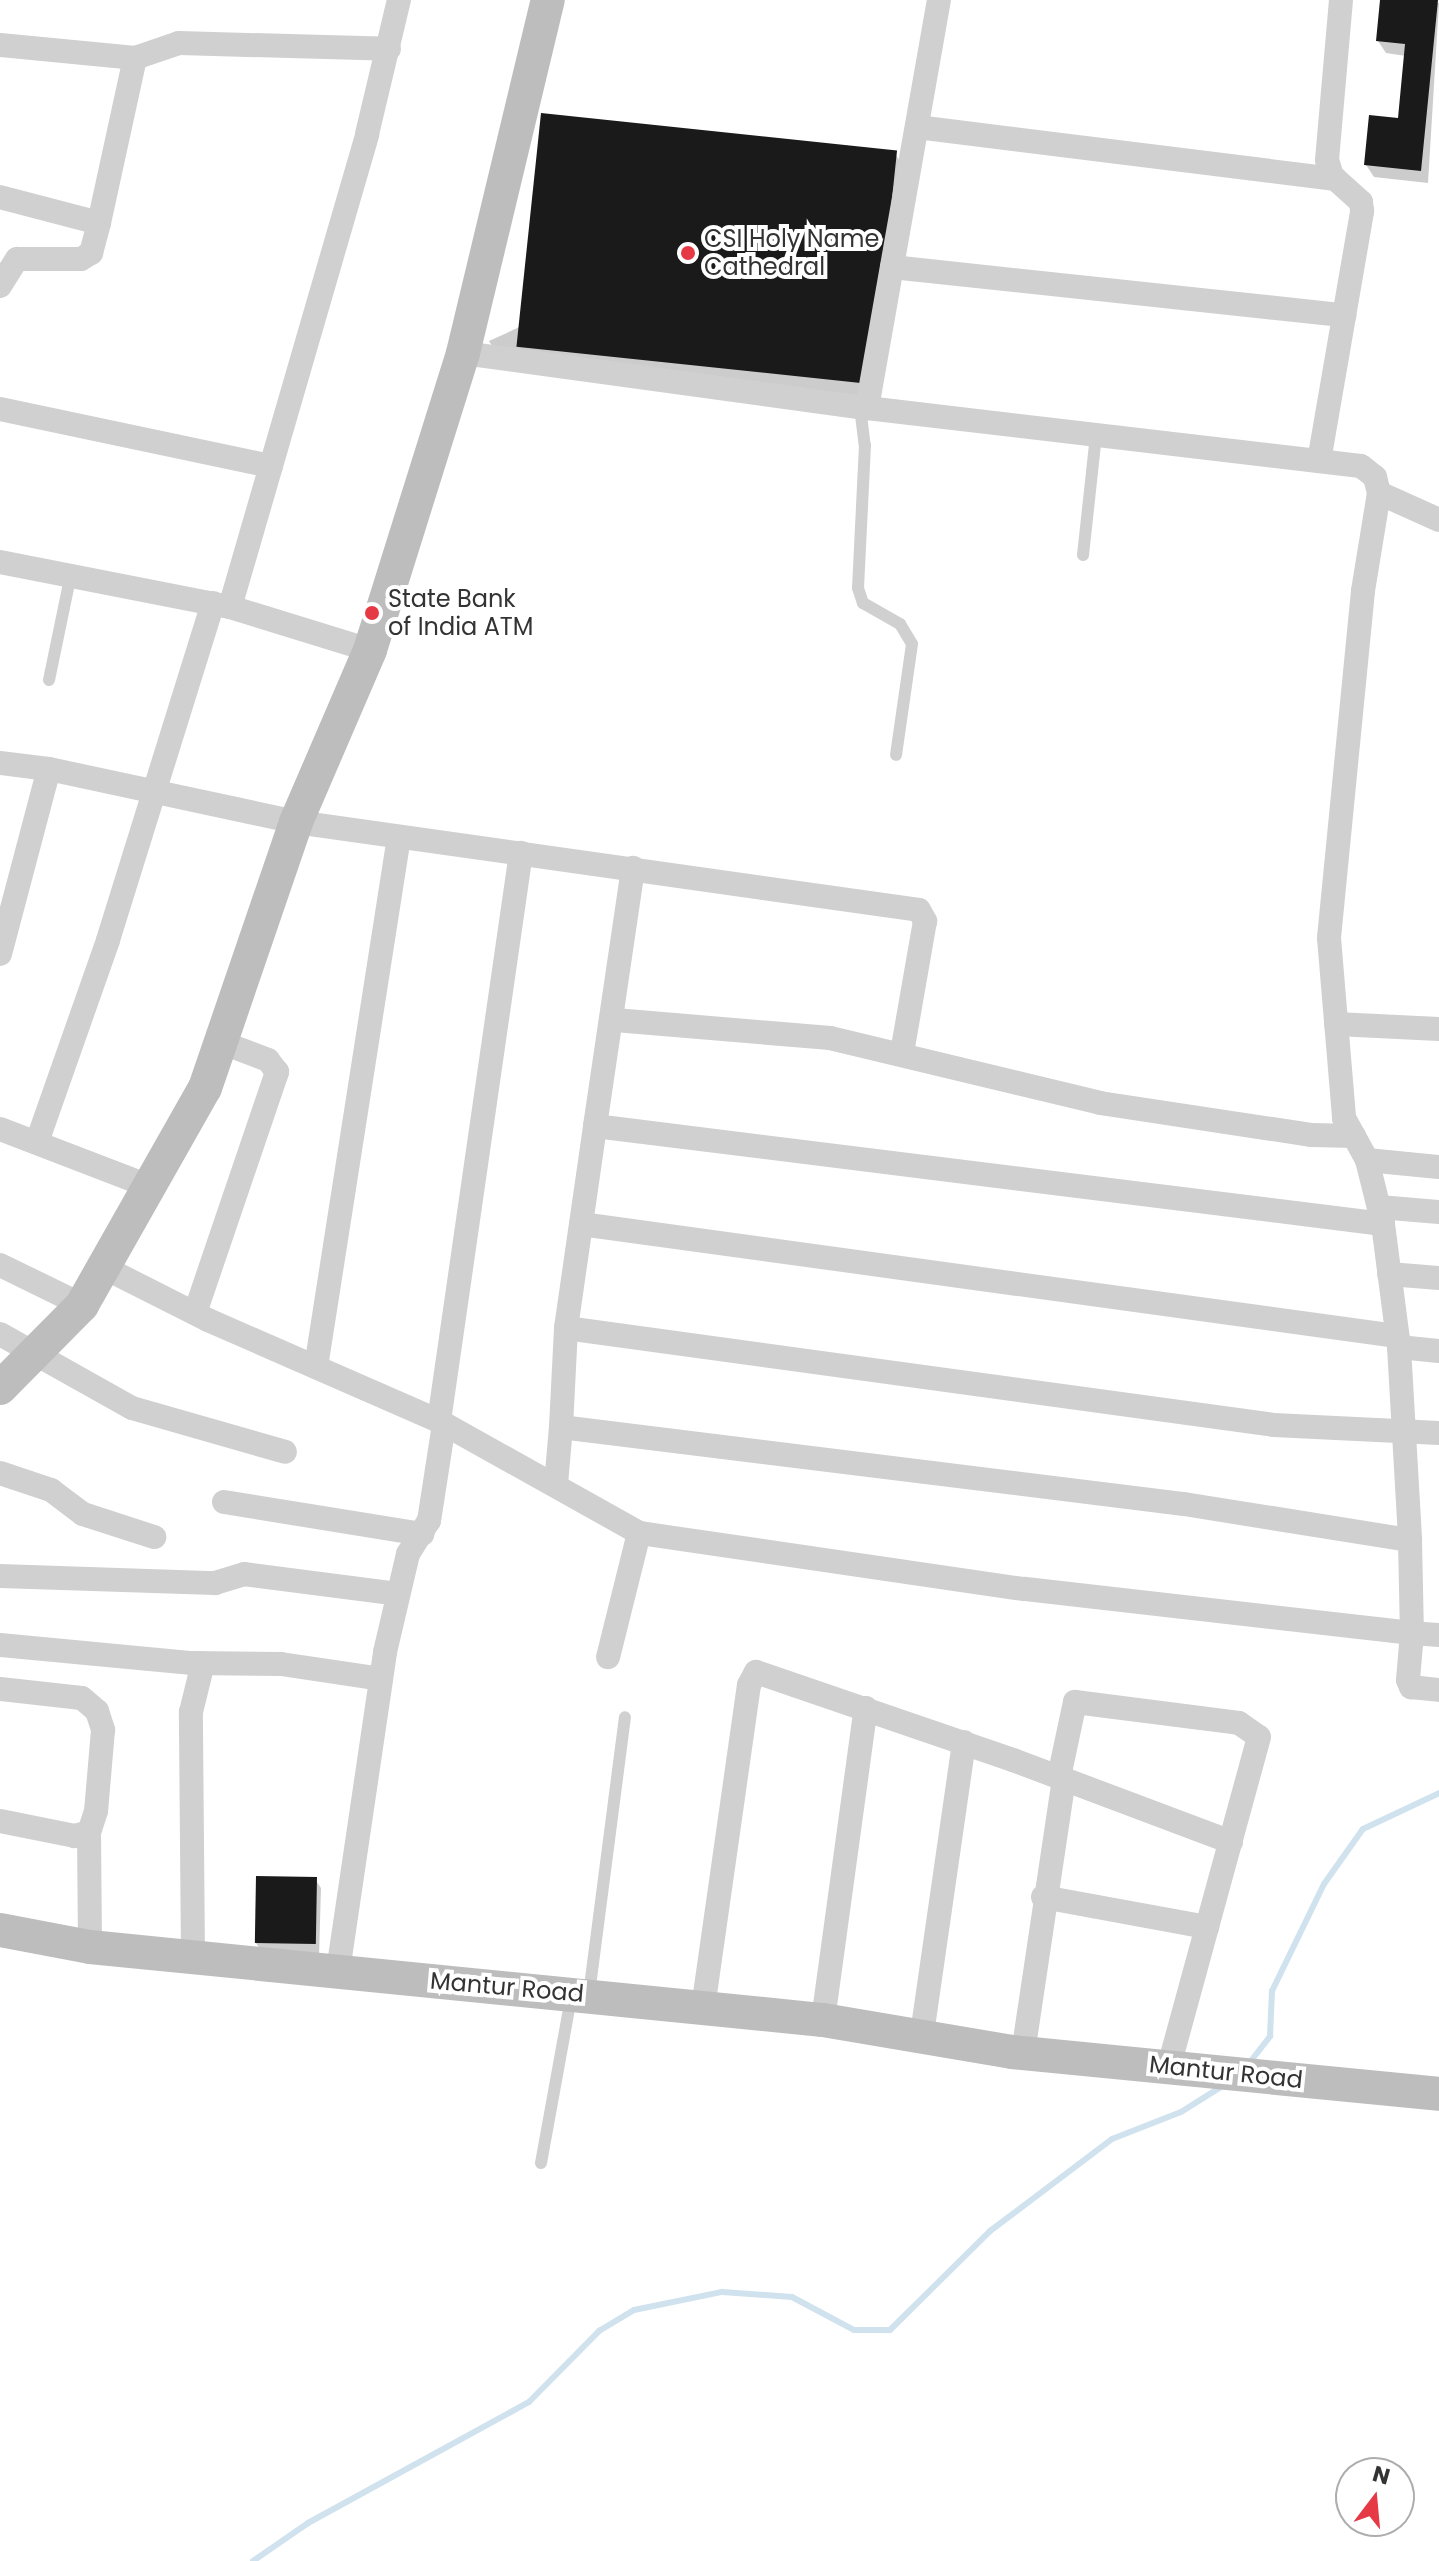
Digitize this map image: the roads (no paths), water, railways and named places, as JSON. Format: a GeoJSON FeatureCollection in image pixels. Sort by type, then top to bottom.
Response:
{"type":"FeatureCollection","features":[{"type":"Feature","properties":{"kind":"main road"},"geometry":{"type":"LineString","coordinates":[[1,1386],[82,1305],[205,1088],[218,1041],[296,822],[370,650],[463,353],[546,0]]}},
{"type":"Feature","properties":{"kind":"main road","name":"Mantur Road"},"geometry":{"type":"LineString","coordinates":[[0,1930],[90,1947],[338,1971],[994,2057],[1018,2052]]}},
{"type":"Feature","properties":{"kind":"main road","name":"Mantur Road"},"geometry":{"type":"LineString","coordinates":[[0,1948],[579,2002],[703,2008],[823,2020],[1018,2052],[1439,2094]]}},
{"type":"Feature","properties":{"kind":"street"},"geometry":{"type":"LineString","coordinates":[[37,1142],[155,792],[271,466],[389,49],[399,0]]}},
{"type":"Feature","properties":{"kind":"street"},"geometry":{"type":"LineString","coordinates":[[864,408],[939,0]]}},
{"type":"Feature","properties":{"kind":"street"},"geometry":{"type":"LineString","coordinates":[[1319,461],[1362,211],[1355,194],[1336,179],[1327,160],[1335,1]]}},
{"type":"Feature","properties":{"kind":"street"},"geometry":{"type":"LineString","coordinates":[[0,45],[135,58],[179,43],[389,49]]}},
{"type":"Feature","properties":{"kind":"street"},"geometry":{"type":"LineString","coordinates":[[0,286],[17,259],[81,259],[91,253],[135,58]]}},
{"type":"Feature","properties":{"kind":"street"},"geometry":{"type":"LineString","coordinates":[[917,127],[1336,179]]}},
{"type":"Feature","properties":{"kind":"street"},"geometry":{"type":"LineString","coordinates":[[0,197],[99,223]]}},
{"type":"Feature","properties":{"kind":"street"},"geometry":{"type":"LineString","coordinates":[[892,267],[1344,315]]}},
{"type":"Feature","properties":{"kind":"street"},"geometry":{"type":"LineString","coordinates":[[463,353],[864,408],[1361,466],[1375,477],[1379,493],[1363,591],[1329,938],[1344,1118],[1367,1160],[1381,1216],[1398,1341],[1406,1430],[1411,1687],[1439,1690]]}},
{"type":"Feature","properties":{"kind":"street"},"geometry":{"type":"LineString","coordinates":[[0,409],[271,466]]}},
{"type":"Feature","properties":{"kind":"street"},"geometry":{"type":"LineString","coordinates":[[1379,493],[1439,520]]}},
{"type":"Feature","properties":{"kind":"street"},"geometry":{"type":"LineString","coordinates":[[0,562],[221,605],[370,650]]}},
{"type":"Feature","properties":{"kind":"street"},"geometry":{"type":"LineString","coordinates":[[0,763],[49,769],[296,822],[919,910],[925,921],[902,1053]]}},
{"type":"Feature","properties":{"kind":"street"},"geometry":{"type":"LineString","coordinates":[[0,954],[49,769]]}},
{"type":"Feature","properties":{"kind":"street"},"geometry":{"type":"LineString","coordinates":[[316,1367],[399,837]]}},
{"type":"Feature","properties":{"kind":"street"},"geometry":{"type":"LineString","coordinates":[[338,1971],[381,1679],[398,1594],[408,1554],[429,1521],[521,853]]}},
{"type":"Feature","properties":{"kind":"street"},"geometry":{"type":"LineString","coordinates":[[556,1484],[566,1328],[595,1126],[615,1020],[633,868]]}},
{"type":"Feature","properties":{"kind":"street"},"geometry":{"type":"LineString","coordinates":[[615,1020],[830,1038],[1100,1103],[1311,1135],[1354,1136]]}},
{"type":"Feature","properties":{"kind":"street"},"geometry":{"type":"LineString","coordinates":[[1336,1024],[1439,1029]]}},
{"type":"Feature","properties":{"kind":"street"},"geometry":{"type":"LineString","coordinates":[[195,1313],[277,1072],[268,1060],[218,1041]]}},
{"type":"Feature","properties":{"kind":"street"},"geometry":{"type":"LineString","coordinates":[[595,1126],[1381,1216],[1439,1212]]}},
{"type":"Feature","properties":{"kind":"street"},"geometry":{"type":"LineString","coordinates":[[0,1129],[151,1187]]}},
{"type":"Feature","properties":{"kind":"street"},"geometry":{"type":"LineString","coordinates":[[1367,1160],[1439,1167]]}},
{"type":"Feature","properties":{"kind":"street"},"geometry":{"type":"LineString","coordinates":[[581,1224],[1398,1341],[1439,1351]]}},
{"type":"Feature","properties":{"kind":"street"},"geometry":{"type":"LineString","coordinates":[[0,1265],[82,1305]]}},
{"type":"Feature","properties":{"kind":"street"},"geometry":{"type":"LineString","coordinates":[[105,1268],[195,1313],[441,1422],[639,1533],[1023,1589],[1439,1635]]}},
{"type":"Feature","properties":{"kind":"street"},"geometry":{"type":"LineString","coordinates":[[1389,1274],[1439,1278]]}},
{"type":"Feature","properties":{"kind":"street"},"geometry":{"type":"LineString","coordinates":[[566,1328],[1274,1425],[1439,1433]]}},
{"type":"Feature","properties":{"kind":"street"},"geometry":{"type":"LineString","coordinates":[[0,1334],[132,1408],[285,1452]]}},
{"type":"Feature","properties":{"kind":"street"},"geometry":{"type":"LineString","coordinates":[[561,1427],[1184,1504],[1410,1540]]}},
{"type":"Feature","properties":{"kind":"street"},"geometry":{"type":"LineString","coordinates":[[0,1473],[51,1490],[83,1514],[154,1537]]}},
{"type":"Feature","properties":{"kind":"street"},"geometry":{"type":"LineString","coordinates":[[224,1502],[422,1534]]}},
{"type":"Feature","properties":{"kind":"street"},"geometry":{"type":"LineString","coordinates":[[608,1657],[639,1533]]}},
{"type":"Feature","properties":{"kind":"street"},"geometry":{"type":"LineString","coordinates":[[0,1576],[215,1583],[244,1574],[398,1594]]}},
{"type":"Feature","properties":{"kind":"street"},"geometry":{"type":"LineString","coordinates":[[0,1645],[203,1663],[281,1664],[381,1679]]}},
{"type":"Feature","properties":{"kind":"street"},"geometry":{"type":"LineString","coordinates":[[193,1958],[191,1712],[203,1663]]}},
{"type":"Feature","properties":{"kind":"street"},"geometry":{"type":"LineString","coordinates":[[703,2008],[751,1679],[764,1672],[964,1742],[1231,1842]]}},
{"type":"Feature","properties":{"kind":"street"},"geometry":{"type":"LineString","coordinates":[[0,1689],[73,1696],[97,1711],[103,1730],[96,1811],[89,1832],[90,1947]]}},
{"type":"Feature","properties":{"kind":"street"},"geometry":{"type":"LineString","coordinates":[[1018,2052],[1075,1702],[1248,1727],[1259,1737],[1207,1927],[1184,2068]]}},
{"type":"Feature","properties":{"kind":"street"},"geometry":{"type":"LineString","coordinates":[[823,2020],[866,1708]]}},
{"type":"Feature","properties":{"kind":"street"},"geometry":{"type":"LineString","coordinates":[[922,2034],[964,1742]]}},
{"type":"Feature","properties":{"kind":"street"},"geometry":{"type":"LineString","coordinates":[[0,1821],[75,1836],[89,1832]]}},
{"type":"Feature","properties":{"kind":"street"},"geometry":{"type":"LineString","coordinates":[[1043,1897],[1207,1927]]}},
{"type":"Feature","properties":{"kind":"lane"},"geometry":{"type":"LineString","coordinates":[[864,408],[858,588],[863,603],[900,624],[912,644],[896,755]]}},
{"type":"Feature","properties":{"kind":"lane"},"geometry":{"type":"LineString","coordinates":[[1083,555],[1096,435]]}},
{"type":"Feature","properties":{"kind":"lane"},"geometry":{"type":"LineString","coordinates":[[49,680],[71,574]]}},
{"type":"Feature","properties":{"kind":"lane"},"geometry":{"type":"LineString","coordinates":[[541,2163],[579,2002],[625,1717]]}},
{"type":"Feature","properties":{"kind":"waterway"},"geometry":{"type":"LineString","coordinates":[[1250,2062],[1270,2036],[1272,1991],[1324,1884],[1363,1829],[1439,1793]]}},
{"type":"Feature","properties":{"kind":"waterway"},"geometry":{"type":"LineString","coordinates":[[253,2561],[308,2523],[529,2402],[599,2331],[634,2310],[722,2292],[792,2297],[854,2330],[890,2330],[990,2231],[1112,2139],[1181,2112],[1224,2085]]}},
{"type":"Feature","properties":{"kind":"place","name":"CSI Holy Name Cathedral"},"geometry":{"type":"Point","coordinates":[688,253]}},
{"type":"Feature","properties":{"kind":"place","name":"State Bank of India ATM"},"geometry":{"type":"Point","coordinates":[372,613]}}]}
